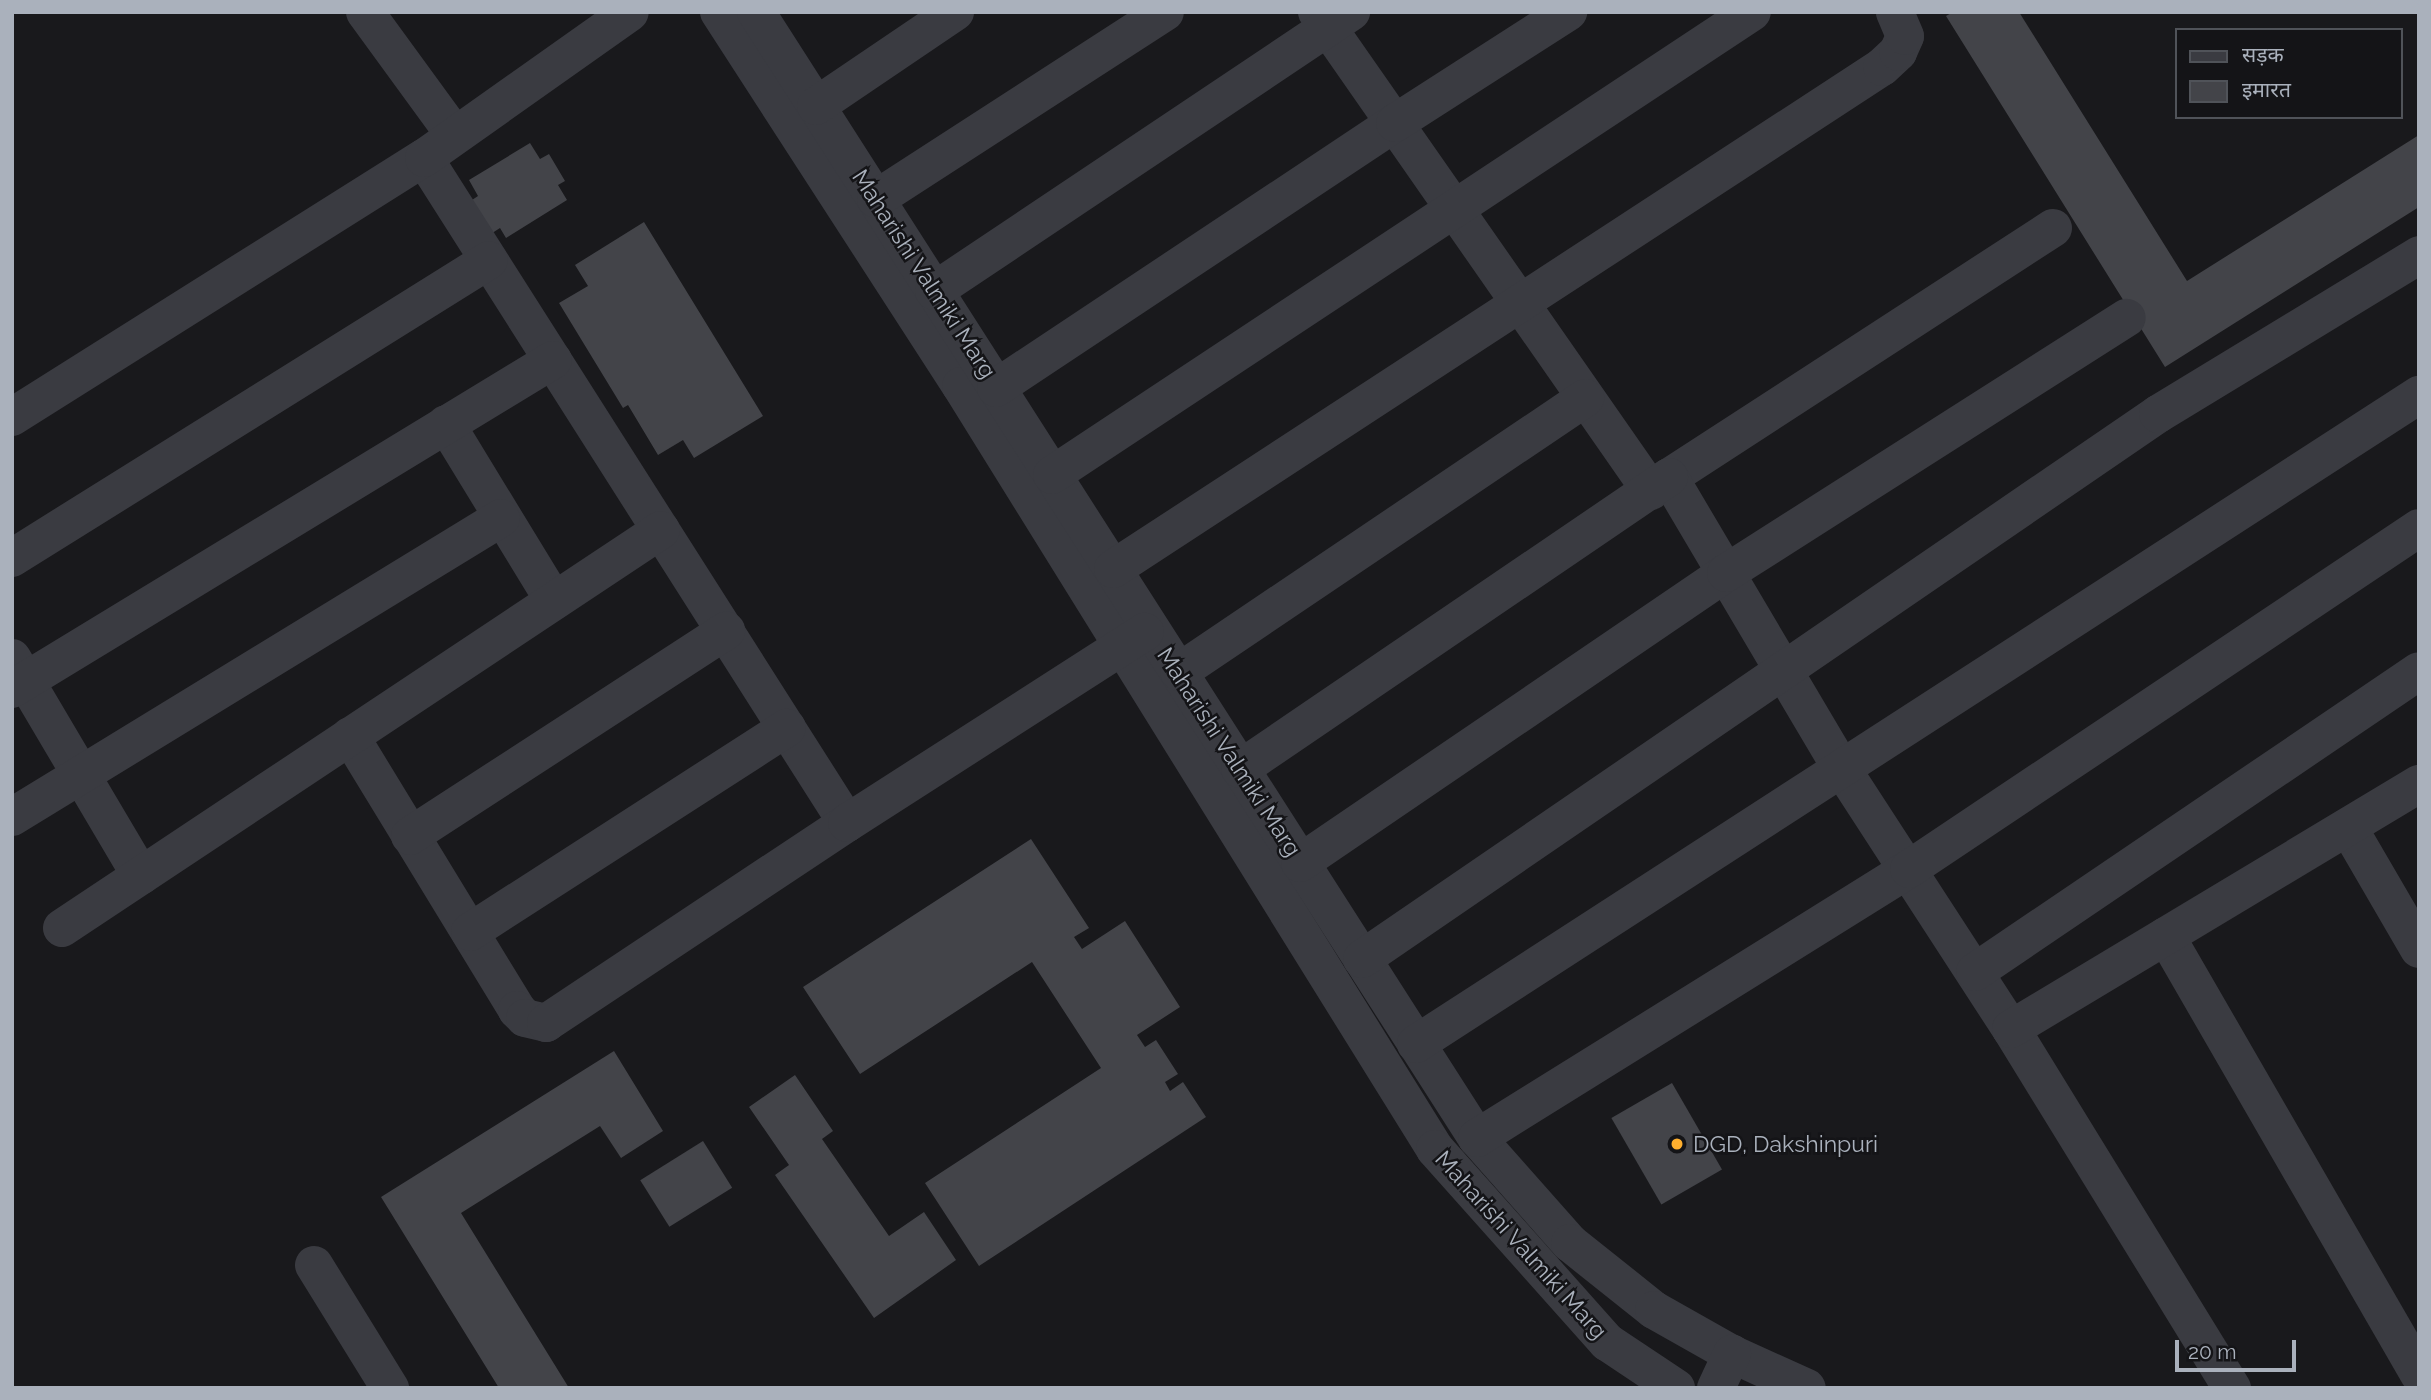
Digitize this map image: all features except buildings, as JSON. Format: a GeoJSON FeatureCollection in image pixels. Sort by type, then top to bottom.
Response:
{"type":"FeatureCollection","features":[{"type":"Feature","properties":{"kind":"street"},"geometry":{"type":"LineString","coordinates":[[365,12],[454,134]]}},
{"type":"Feature","properties":{"kind":"street"},"geometry":{"type":"LineString","coordinates":[[12,417],[424,158],[454,134],[631,12]]}},
{"type":"Feature","properties":{"kind":"street","name":"Maharishi Valmiki Marg"},"geometry":{"type":"LineString","coordinates":[[719,12],[961,386],[1137,637],[1435,1149],[1607,1342],[1676,1388]]}},
{"type":"Feature","properties":{"kind":"street"},"geometry":{"type":"LineString","coordinates":[[816,106],[955,12]]}},
{"type":"Feature","properties":{"kind":"street"},"geometry":{"type":"LineString","coordinates":[[876,199],[1165,12]]}},
{"type":"Feature","properties":{"kind":"street"},"geometry":{"type":"LineString","coordinates":[[996,387],[1568,12]]}},
{"type":"Feature","properties":{"kind":"street"},"geometry":{"type":"LineString","coordinates":[[1052,475],[1752,12]]}},
{"type":"Feature","properties":{"kind":"street"},"geometry":{"type":"LineString","coordinates":[[1112,569],[1882,67],[1898,52],[1905,36],[1895,12]]}},
{"type":"Feature","properties":{"kind":"street","name":"Maharishi Valmiki Marg"},"geometry":{"type":"LineString","coordinates":[[758,13],[1112,569],[1137,637],[1179,672],[1477,1138],[1570,1243],[1654,1310],[1732,1354],[1807,1388]]}},
{"type":"Feature","properties":{"kind":"street"},"geometry":{"type":"LineString","coordinates":[[934,291],[1332,17],[1395,123],[1586,398],[1660,484],[1726,573],[1842,769],[2011,1029],[2232,1388]]}},
{"type":"Feature","properties":{"kind":"street"},"geometry":{"type":"LineString","coordinates":[[424,158],[847,822]]}},
{"type":"Feature","properties":{"kind":"street"},"geometry":{"type":"LineString","coordinates":[[1240,769],[1660,484],[2053,228]]}},
{"type":"Feature","properties":{"kind":"street"},"geometry":{"type":"LineString","coordinates":[[1362,959],[2158,414],[2419,255]]}},
{"type":"Feature","properties":{"kind":"street"},"geometry":{"type":"LineString","coordinates":[[12,558],[489,260]]}},
{"type":"Feature","properties":{"kind":"street"},"geometry":{"type":"LineString","coordinates":[[1300,863],[1726,573],[2127,318]]}},
{"type":"Feature","properties":{"kind":"street"},"geometry":{"type":"LineString","coordinates":[[141,876],[81,775],[17,676],[553,359]]}},
{"type":"Feature","properties":{"kind":"street"},"geometry":{"type":"LineString","coordinates":[[1416,1044],[2419,395]]}},
{"type":"Feature","properties":{"kind":"street"},"geometry":{"type":"LineString","coordinates":[[1179,672],[1586,398]]}},
{"type":"Feature","properties":{"kind":"street"},"geometry":{"type":"LineString","coordinates":[[446,424],[554,601]]}},
{"type":"Feature","properties":{"kind":"street"},"geometry":{"type":"LineString","coordinates":[[12,817],[501,517]]}},
{"type":"Feature","properties":{"kind":"street"},"geometry":{"type":"LineString","coordinates":[[1477,1138],[1909,869],[2419,528]]}},
{"type":"Feature","properties":{"kind":"street"},"geometry":{"type":"LineString","coordinates":[[62,928],[661,530]]}},
{"type":"Feature","properties":{"kind":"street"},"geometry":{"type":"LineString","coordinates":[[410,836],[726,631]]}},
{"type":"Feature","properties":{"kind":"street"},"geometry":{"type":"LineString","coordinates":[[350,736],[517,1010],[525,1018],[546,1023],[847,822],[1137,637]]}},
{"type":"Feature","properties":{"kind":"street"},"geometry":{"type":"LineString","coordinates":[[1975,972],[2419,671]]}},
{"type":"Feature","properties":{"kind":"street"},"geometry":{"type":"LineString","coordinates":[[470,932],[787,728]]}},
{"type":"Feature","properties":{"kind":"street"},"geometry":{"type":"LineString","coordinates":[[2011,1029],[2419,784]]}},
{"type":"Feature","properties":{"kind":"street"},"geometry":{"type":"LineString","coordinates":[[2348,827],[2419,949]]}},
{"type":"Feature","properties":{"kind":"street"},"geometry":{"type":"LineString","coordinates":[[2166,936],[2419,1374]]}},
{"type":"Feature","properties":{"kind":"street"},"geometry":{"type":"LineString","coordinates":[[314,1265],[390,1388]]}},
{"type":"Feature","properties":{"kind":"street"},"geometry":{"type":"LineString","coordinates":[[1716,1388],[1732,1354]]}},
{"type":"Feature","properties":{"kind":"place","name":"DGD, Dakshinpuri"},"geometry":{"type":"Point","coordinates":[1677,1144]}}]}
